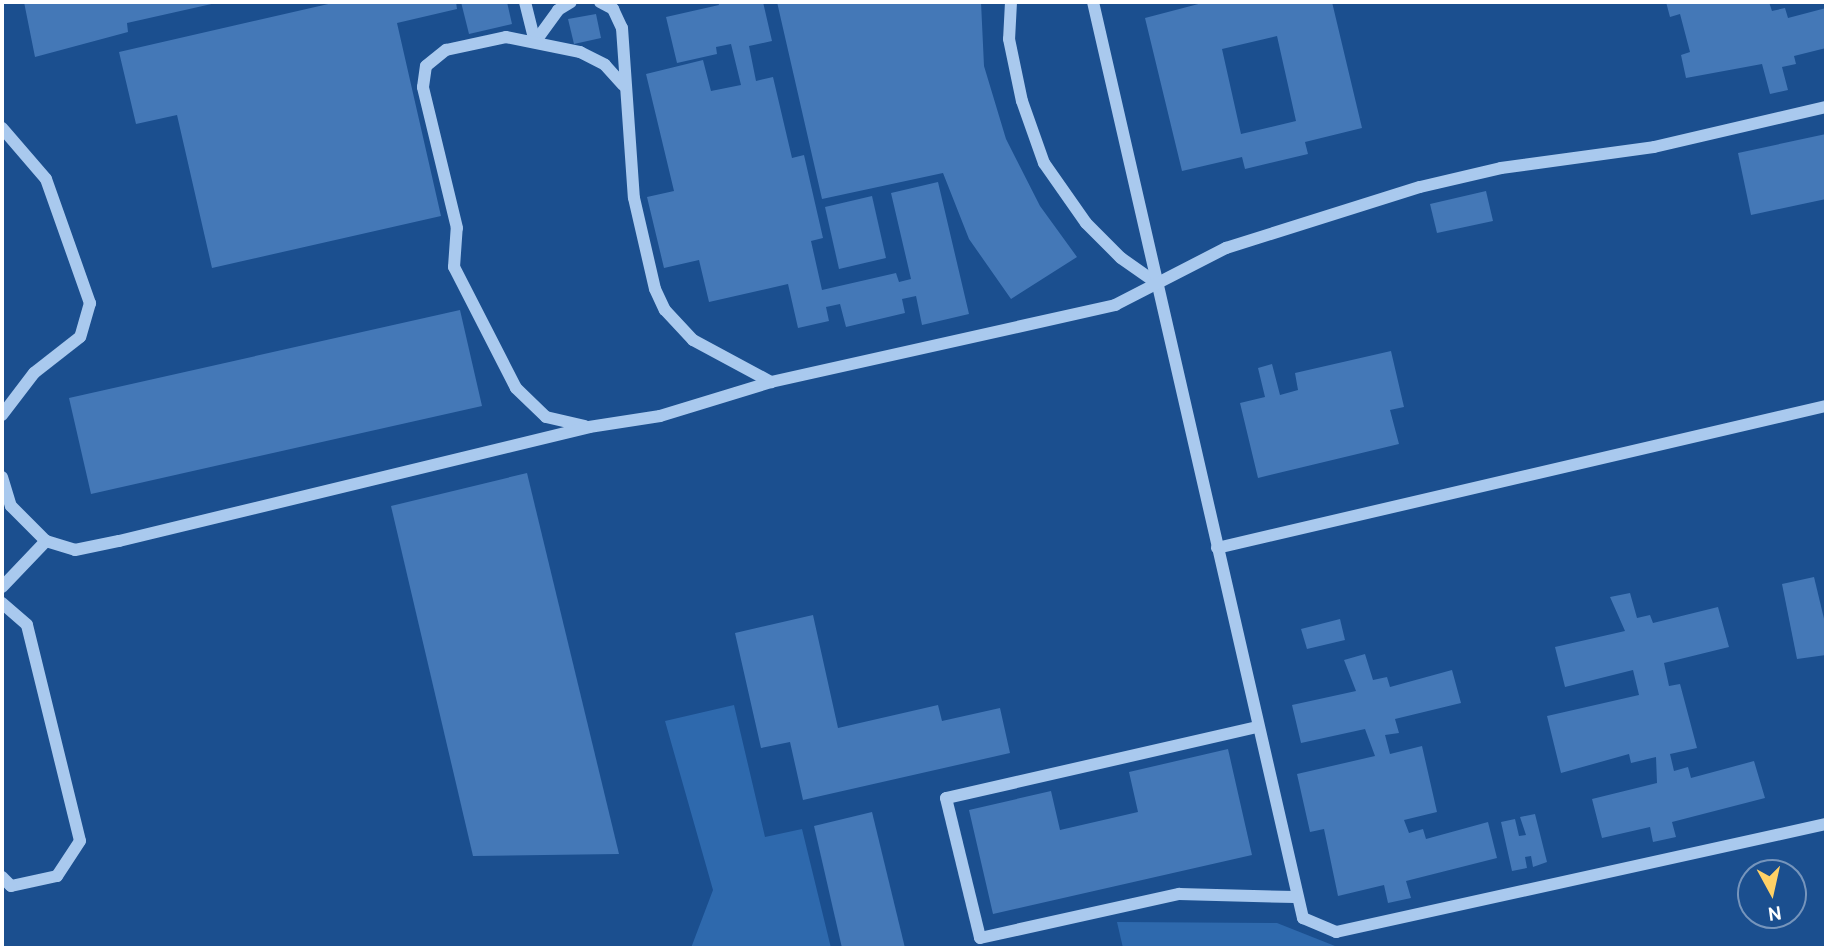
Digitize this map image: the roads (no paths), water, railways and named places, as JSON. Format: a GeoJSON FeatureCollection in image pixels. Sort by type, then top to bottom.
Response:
{"type":"FeatureCollection","features":[{"type":"Feature","properties":{"kind":"street"},"geometry":{"type":"LineString","coordinates":[[525,2],[535,42]]}},
{"type":"Feature","properties":{"kind":"street"},"geometry":{"type":"LineString","coordinates":[[535,42],[558,10],[571,2]]}},
{"type":"Feature","properties":{"kind":"street"},"geometry":{"type":"LineString","coordinates":[[600,2],[613,9],[622,28],[623,85],[635,198],[655,289],[664,310],[693,340],[771,382]]}},
{"type":"Feature","properties":{"kind":"street"},"geometry":{"type":"LineString","coordinates":[[1010,2],[1009,38],[1022,101],[1044,163],[1086,223],[1121,258],[1155,282]]}},
{"type":"Feature","properties":{"kind":"street"},"geometry":{"type":"LineString","coordinates":[[1093,2],[1295,897],[1303,918],[1336,932],[1826,824]]}},
{"type":"Feature","properties":{"kind":"street"},"geometry":{"type":"LineString","coordinates":[[589,427],[546,417],[516,388],[454,267],[457,228],[423,87],[426,66],[446,50],[506,37],[580,52],[605,65],[623,85]]}},
{"type":"Feature","properties":{"kind":"street"},"geometry":{"type":"LineString","coordinates":[[2,477],[12,506],[46,541],[75,550],[589,427],[660,416],[771,382],[1115,304],[1226,248],[1420,187],[1501,168],[1654,147],[1826,107]]}},
{"type":"Feature","properties":{"kind":"street"},"geometry":{"type":"LineString","coordinates":[[2,128],[46,179],[90,303],[80,337],[34,373],[2,415]]}},
{"type":"Feature","properties":{"kind":"street"},"geometry":{"type":"LineString","coordinates":[[1217,548],[1826,405]]}},
{"type":"Feature","properties":{"kind":"street"},"geometry":{"type":"LineString","coordinates":[[2,587],[46,541]]}},
{"type":"Feature","properties":{"kind":"street"},"geometry":{"type":"LineString","coordinates":[[2,603],[27,625],[80,841],[57,876],[12,886],[2,877]]}},
{"type":"Feature","properties":{"kind":"street"},"geometry":{"type":"LineString","coordinates":[[1257,727],[946,798],[980,938],[1179,894],[1295,897]]}}]}
